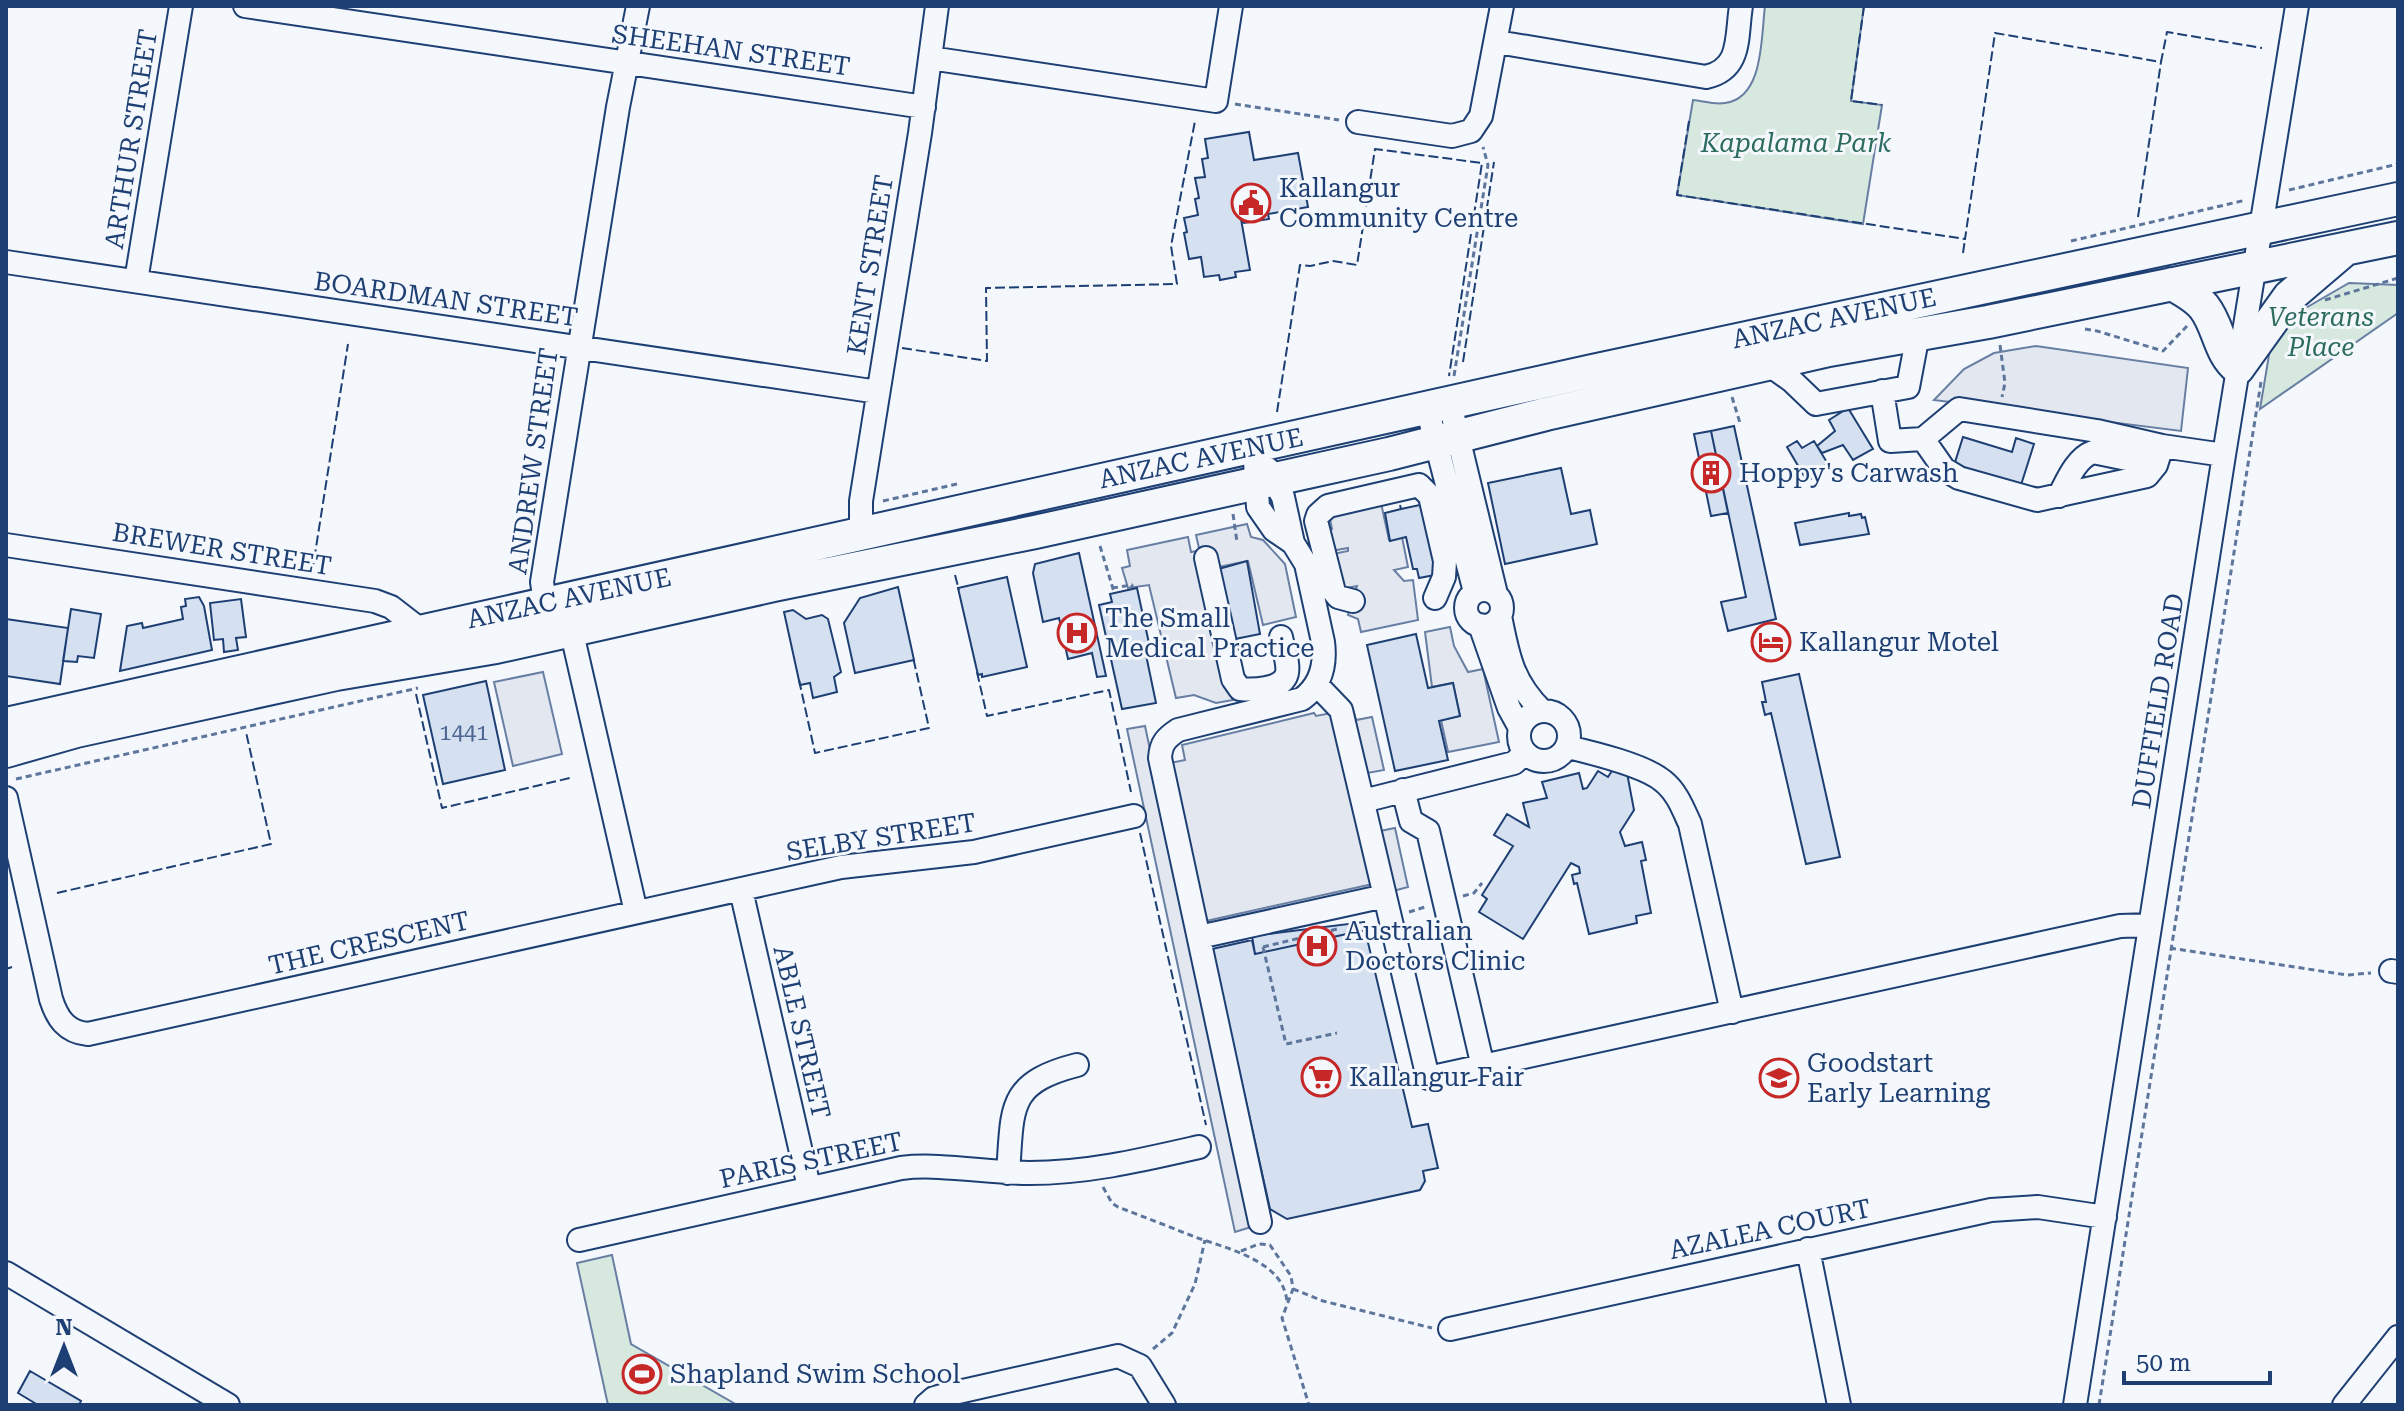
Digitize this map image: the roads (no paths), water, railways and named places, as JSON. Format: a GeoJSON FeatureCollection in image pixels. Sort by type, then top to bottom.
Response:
{"type":"FeatureCollection","features":[{"type":"Feature","properties":{"kind":"highway","name":"ANZAC AVENUE"},"geometry":{"type":"LineString","coordinates":[[6,724],[1254,446],[1443,397],[2398,199]]}},
{"type":"Feature","properties":{"kind":"highway","name":"ANZAC AVENUE"},"geometry":{"type":"LineString","coordinates":[[10,776],[76,731],[336,674],[569,632],[774,585],[1265,481],[1768,364],[2398,238]]}},
{"type":"Feature","properties":{"kind":"highway"},"geometry":{"type":"LineString","coordinates":[[2172,284],[2204,307],[2219,334],[2227,359],[2250,372],[2289,297],[2345,249]]}},
{"type":"Feature","properties":{"kind":"street","name":"ARTHUR STREET"},"geometry":{"type":"LineString","coordinates":[[136,281],[181,6]]}},
{"type":"Feature","properties":{"kind":"street","name":"SHEEHAN STREET"},"geometry":{"type":"LineString","coordinates":[[245,6],[350,14],[627,63],[924,107]]}},
{"type":"Feature","properties":{"kind":"street","name":"ANDREW STREET"},"geometry":{"type":"LineString","coordinates":[[569,632],[546,603],[542,569],[577,347],[638,6]]}},
{"type":"Feature","properties":{"kind":"street","name":"KENT STREET"},"geometry":{"type":"LineString","coordinates":[[861,534],[861,501],[924,107],[937,6]]}},
{"type":"Feature","properties":{"kind":"street"},"geometry":{"type":"LineString","coordinates":[[930,58],[1216,101],[1231,6]]}},
{"type":"Feature","properties":{"kind":"street"},"geometry":{"type":"LineString","coordinates":[[1358,122],[1452,136],[1471,131],[1481,116],[1502,6]]}},
{"type":"Feature","properties":{"kind":"street"},"geometry":{"type":"LineString","coordinates":[[1497,42],[1706,77],[1721,74],[1732,64],[1741,6]]}},
{"type":"Feature","properties":{"kind":"street","name":"DUFFIELD ROAD"},"geometry":{"type":"LineString","coordinates":[[2075,1405],[2224,455],[2250,372],[2255,266],[2297,6]]}},
{"type":"Feature","properties":{"kind":"street","name":"BOARDMAN STREET"},"geometry":{"type":"LineString","coordinates":[[6,262],[878,392]]}},
{"type":"Feature","properties":{"kind":"street"},"geometry":{"type":"LineString","coordinates":[[1768,364],[1816,404],[1908,387],[1918,334]]}},
{"type":"Feature","properties":{"kind":"street"},"geometry":{"type":"LineString","coordinates":[[1882,391],[1890,441],[1923,439],[1959,409],[2097,431],[2159,455]]}},
{"type":"Feature","properties":{"kind":"street"},"geometry":{"type":"LineString","coordinates":[[1443,397],[1448,440],[1509,708],[1520,728]]}},
{"type":"Feature","properties":{"kind":"street"},"geometry":{"type":"LineString","coordinates":[[1923,439],[1944,469],[1959,478],[2037,500],[2147,476],[2159,455]]}},
{"type":"Feature","properties":{"kind":"street"},"geometry":{"type":"LineString","coordinates":[[1254,446],[1265,481],[1258,507],[1261,514],[1274,530],[1293,543],[1306,564],[1324,653],[1317,685],[1302,699],[1290,703],[1178,730],[1166,737],[1160,758],[1260,1222]]}},
{"type":"Feature","properties":{"kind":"street"},"geometry":{"type":"LineString","coordinates":[[2059,496],[2086,454],[2093,452],[2224,455]]}},
{"type":"Feature","properties":{"kind":"street"},"geometry":{"type":"LineString","coordinates":[[1353,601],[1338,597],[1331,587],[1316,521],[1318,515],[1328,506],[1419,485],[1430,496],[1445,561],[1444,577],[1435,598]]}},
{"type":"Feature","properties":{"kind":"street","name":"BREWER STREET"},"geometry":{"type":"LineString","coordinates":[[6,545],[375,601],[391,607],[422,631]]}},
{"type":"Feature","properties":{"kind":"street"},"geometry":{"type":"LineString","coordinates":[[1206,558],[1233,679],[1240,689],[1252,691],[1280,685],[1286,680],[1281,637]]}},
{"type":"Feature","properties":{"kind":"street"},"geometry":{"type":"LineString","coordinates":[[1488,607],[1513,674],[1542,711]]}},
{"type":"Feature","properties":{"kind":"street"},"geometry":{"type":"LineString","coordinates":[[569,632],[636,912]]}},
{"type":"Feature","properties":{"kind":"street"},"geometry":{"type":"LineString","coordinates":[[1317,685],[1341,710],[1428,1078],[2120,926],[2150,925]]}},
{"type":"Feature","properties":{"kind":"street"},"geometry":{"type":"LineString","coordinates":[[1542,711],[1554,713],[1565,721],[1570,734],[1568,747],[1552,761],[1537,761],[1525,753],[1519,737],[1520,728],[1528,716],[1542,711]]}},
{"type":"Feature","properties":{"kind":"street"},"geometry":{"type":"LineString","coordinates":[[1568,747],[1605,755],[1663,780],[1679,799],[1690,824],[1732,1012]]}},
{"type":"Feature","properties":{"kind":"street"},"geometry":{"type":"LineString","coordinates":[[1363,801],[1514,763],[1525,753]]}},
{"type":"Feature","properties":{"kind":"street","name":"THE CRESCENT"},"geometry":{"type":"LineString","coordinates":[[10,776],[51,999],[65,1025],[79,1033],[99,1032],[636,912]]}},
{"type":"Feature","properties":{"kind":"street"},"geometry":{"type":"LineString","coordinates":[[1403,790],[1411,821],[1428,831],[1483,1067]]}},
{"type":"Feature","properties":{"kind":"street","name":"SELBY STREET"},"geometry":{"type":"LineString","coordinates":[[636,912],[865,863],[974,852],[1134,816]]}},
{"type":"Feature","properties":{"kind":"street","name":"ABLE STREET"},"geometry":{"type":"LineString","coordinates":[[741,890],[809,1187]]}},
{"type":"Feature","properties":{"kind":"street"},"geometry":{"type":"LineString","coordinates":[[1199,937],[1385,896]]}},
{"type":"Feature","properties":{"kind":"street"},"geometry":{"type":"LineString","coordinates":[[1008,1173],[1012,1119],[1021,1095],[1041,1076],[1077,1065]]}},
{"type":"Feature","properties":{"kind":"street","name":"PARIS STREET"},"geometry":{"type":"LineString","coordinates":[[579,1240],[913,1166],[1008,1173],[1095,1169],[1199,1147]]}},
{"type":"Feature","properties":{"kind":"street","name":"AZALEA COURT"},"geometry":{"type":"LineString","coordinates":[[1450,1329],[1991,1210],[2038,1207],[2105,1217]]}},
{"type":"Feature","properties":{"kind":"street"},"geometry":{"type":"LineString","coordinates":[[1808,1249],[1839,1405]]}},
{"type":"Feature","properties":{"kind":"street"},"geometry":{"type":"LineString","coordinates":[[6,1273],[228,1405]]}},
{"type":"Feature","properties":{"kind":"street"},"geometry":{"type":"LineString","coordinates":[[2344,1405],[2398,1337]]}},
{"type":"Feature","properties":{"kind":"street"},"geometry":{"type":"LineString","coordinates":[[926,1405],[934,1398],[945,1395],[1111,1357],[1134,1361],[1164,1405]]}},
{"type":"Feature","properties":{"kind":"place","name":"Kallangur Community Centre"},"geometry":{"type":"Point","coordinates":[1251,203]}},
{"type":"Feature","properties":{"kind":"place","name":"Hoppy's Carwash"},"geometry":{"type":"Point","coordinates":[1711,473]}},
{"type":"Feature","properties":{"kind":"place","name":"The Small Medical Practice"},"geometry":{"type":"Point","coordinates":[1077,633]}},
{"type":"Feature","properties":{"kind":"place","name":"Kallangur Motel"},"geometry":{"type":"Point","coordinates":[1771,642]}},
{"type":"Feature","properties":{"kind":"place","name":"Australian Doctors Clinic"},"geometry":{"type":"Point","coordinates":[1317,946]}},
{"type":"Feature","properties":{"kind":"place","name":"Kallangur Fair"},"geometry":{"type":"Point","coordinates":[1321,1077]}},
{"type":"Feature","properties":{"kind":"place","name":"Goodstart Early Learning"},"geometry":{"type":"Point","coordinates":[1779,1078]}},
{"type":"Feature","properties":{"kind":"place","name":"Shapland Swim School"},"geometry":{"type":"Point","coordinates":[642,1374]}},
{"type":"Feature","properties":{"kind":"park label","name":"Kapalama Park"},"geometry":{"type":"Point","coordinates":[1796,143]}},
{"type":"Feature","properties":{"kind":"park label","name":"Veterans Place"},"geometry":{"type":"Point","coordinates":[2321,332]}}]}
